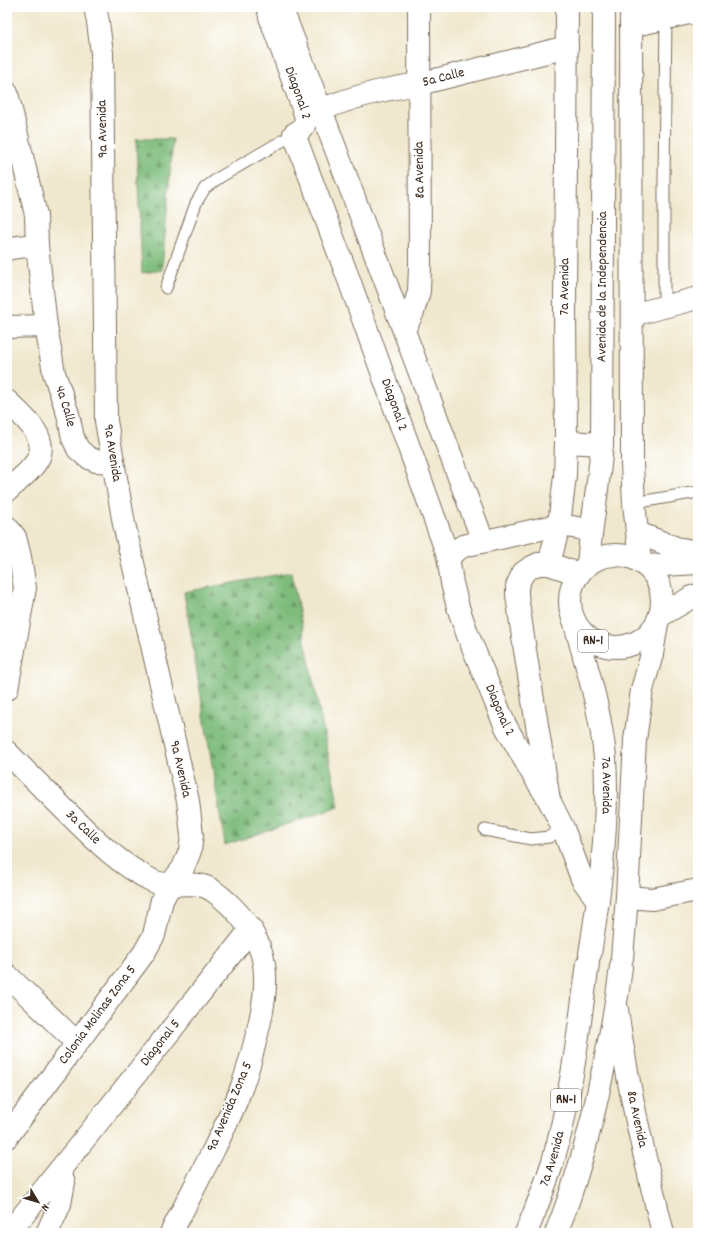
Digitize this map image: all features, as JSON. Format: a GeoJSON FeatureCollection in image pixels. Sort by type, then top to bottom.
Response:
{"type":"FeatureCollection","features":[{"type":"Feature","properties":{"kind":"street","name":"9a Avenida"},"geometry":{"type":"LineString","coordinates":[[95,7],[102,53],[106,421],[124,524],[188,801],[192,835],[190,851],[183,868],[170,885]]}},
{"type":"Feature","properties":{"kind":"street","name":"Diagonal 2"},"geometry":{"type":"LineString","coordinates":[[268,7],[270,17],[305,114],[305,125],[302,130],[294,134],[349,280],[448,556],[452,583],[458,607],[505,725],[549,800],[563,828],[582,879],[598,902]]}},
{"type":"Feature","properties":{"kind":"street"},"geometry":{"type":"LineString","coordinates":[[281,7],[483,541]]}},
{"type":"Feature","properties":{"kind":"street","name":"8a Avenida"},"geometry":{"type":"LineString","coordinates":[[404,330],[413,312],[418,291],[420,266],[419,7]]}},
{"type":"Feature","properties":{"kind":"street","name":"7a Avenida"},"geometry":{"type":"LineString","coordinates":[[549,564],[559,526],[565,476],[567,7]]}},
{"type":"Feature","properties":{"kind":"street","name":"Avenida de la Independencia"},"geometry":{"type":"LineString","coordinates":[[584,570],[600,472],[602,444],[604,7]]}},
{"type":"Feature","properties":{"kind":"street"},"geometry":{"type":"LineString","coordinates":[[631,16],[698,11]]}},
{"type":"Feature","properties":{"kind":"street","name":"Avenida de la Independencia"},"geometry":{"type":"LineString","coordinates":[[631,16],[632,464],[634,503],[643,563]]}},
{"type":"Feature","properties":{"kind":"street","name":"5a Calle"},"geometry":{"type":"LineString","coordinates":[[321,110],[363,95],[419,84],[567,47]]}},
{"type":"Feature","properties":{"kind":"street","name":"4a Calle"},"geometry":{"type":"LineString","coordinates":[[7,93],[36,214],[37,245],[46,326],[54,373],[68,414],[73,438],[78,449],[87,458],[96,461],[113,462]]}},
{"type":"Feature","properties":{"kind":"street"},"geometry":{"type":"LineString","coordinates":[[7,249],[37,245]]}},
{"type":"Feature","properties":{"kind":"street"},"geometry":{"type":"LineString","coordinates":[[632,315],[698,298]]}},
{"type":"Feature","properties":{"kind":"street"},"geometry":{"type":"LineString","coordinates":[[7,327],[46,326]]}},
{"type":"Feature","properties":{"kind":"street"},"geometry":{"type":"LineString","coordinates":[[7,402],[29,424],[40,441],[38,458],[7,491]]}},
{"type":"Feature","properties":{"kind":"street"},"geometry":{"type":"LineString","coordinates":[[566,442],[602,444]]}},
{"type":"Feature","properties":{"kind":"street"},"geometry":{"type":"LineString","coordinates":[[448,556],[463,546],[559,526],[591,530]]}},
{"type":"Feature","properties":{"kind":"street"},"geometry":{"type":"LineString","coordinates":[[7,527],[15,536],[14,556],[25,588],[7,689]]}},
{"type":"Feature","properties":{"kind":"street"},"geometry":{"type":"LineString","coordinates":[[638,533],[676,548],[698,552]]}},
{"type":"Feature","properties":{"kind":"street"},"geometry":{"type":"LineString","coordinates":[[549,564],[584,570],[599,559],[612,555],[625,556],[643,563],[698,563]]}},
{"type":"Feature","properties":{"kind":"street","name":"RN-1"},"geometry":{"type":"LineString","coordinates":[[584,570],[571,592],[571,606],[574,620],[586,636],[595,642],[604,646],[625,646],[639,641],[651,632],[659,619],[662,592],[656,578],[643,563]]}},
{"type":"Feature","properties":{"kind":"street","name":"Diagonal 2"},"geometry":{"type":"LineString","coordinates":[[549,564],[538,564],[523,573],[519,580],[517,595],[549,800]]}},
{"type":"Feature","properties":{"kind":"street","name":"RN-1"},"geometry":{"type":"LineString","coordinates":[[659,619],[692,597],[698,595]]}},
{"type":"Feature","properties":{"kind":"street","name":"7a Avenida"},"geometry":{"type":"LineString","coordinates":[[556,1233],[576,1180],[596,1104],[616,1004],[627,897],[635,740],[638,712],[659,619]]}},
{"type":"Feature","properties":{"kind":"street","name":"7a Avenida"},"geometry":{"type":"LineString","coordinates":[[526,1233],[547,1180],[563,1117],[580,1022],[598,902],[605,818],[605,758],[598,715],[574,620]]}},
{"type":"Feature","properties":{"kind":"street","name":"3a Calle"},"geometry":{"type":"LineString","coordinates":[[7,752],[95,840],[137,872],[155,882],[170,885]]}},
{"type":"Feature","properties":{"kind":"street"},"geometry":{"type":"LineString","coordinates":[[170,885],[192,883],[204,886],[229,905],[250,929]]}},
{"type":"Feature","properties":{"kind":"street","name":"Colonia Molinas Zona 5"},"geometry":{"type":"LineString","coordinates":[[7,1136],[144,953],[154,935],[162,900],[170,885]]}},
{"type":"Feature","properties":{"kind":"street"},"geometry":{"type":"LineString","coordinates":[[627,897],[652,899],[698,890]]}},
{"type":"Feature","properties":{"kind":"street","name":"Diagonal 5"},"geometry":{"type":"LineString","coordinates":[[9,1233],[250,929]]}},
{"type":"Feature","properties":{"kind":"street","name":"9a Avenida Zona 5"},"geometry":{"type":"LineString","coordinates":[[171,1233],[226,1124],[242,1086],[254,1049],[265,983],[264,963],[259,945],[250,929]]}},
{"type":"Feature","properties":{"kind":"street"},"geometry":{"type":"LineString","coordinates":[[7,974],[77,1043]]}},
{"type":"Feature","properties":{"kind":"street","name":"8a Avenida"},"geometry":{"type":"LineString","coordinates":[[616,1004],[630,1095],[663,1233]]}},
{"type":"Feature","properties":{"kind":"street"},"geometry":{"type":"LineString","coordinates":[[47,1233],[60,1204],[64,1182],[59,1171]]}},
{"type":"Feature","properties":{"kind":"lane"},"geometry":{"type":"LineString","coordinates":[[664,307],[666,13]]}},
{"type":"Feature","properties":{"kind":"lane"},"geometry":{"type":"LineString","coordinates":[[166,288],[196,203],[205,188],[220,177],[294,134]]}},
{"type":"Feature","properties":{"kind":"lane"},"geometry":{"type":"LineString","coordinates":[[634,503],[698,492]]}},
{"type":"Feature","properties":{"kind":"lane"},"geometry":{"type":"LineString","coordinates":[[485,830],[531,839],[549,837],[563,828]]}},
{"type":"Feature","properties":{"kind":"green space"},"geometry":{"type":"Polygon","coordinates":[[[136,139],[173,139],[162,270],[142,273],[136,139]]]}},
{"type":"Feature","properties":{"kind":"green space"},"geometry":{"type":"Polygon","coordinates":[[[291,572],[339,807],[225,845],[184,592],[291,572]]]}}]}
